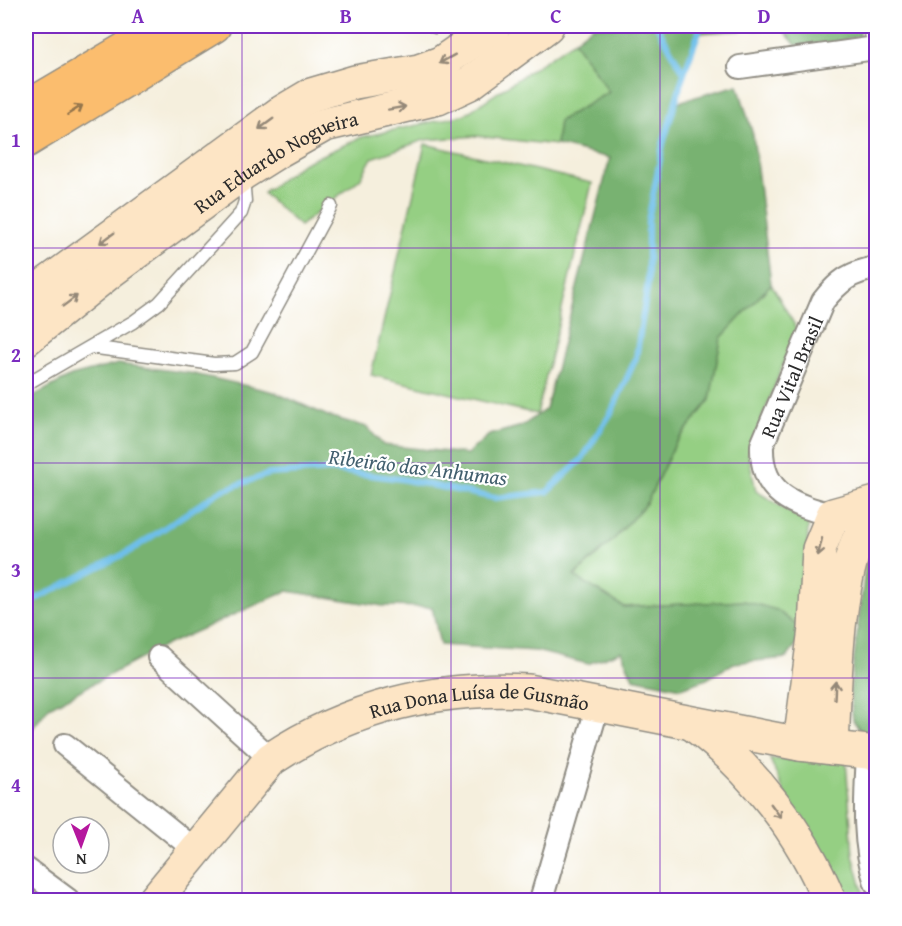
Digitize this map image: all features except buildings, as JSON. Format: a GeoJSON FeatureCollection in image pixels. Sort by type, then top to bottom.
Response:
{"type":"FeatureCollection","features":[{"type":"Feature","properties":{"kind":"main road"},"geometry":{"type":"LineString","coordinates":[[26,108],[165,26]]}},
{"type":"Feature","properties":{"kind":"main road"},"geometry":{"type":"LineString","coordinates":[[26,141],[214,26]]}},
{"type":"Feature","properties":{"kind":"street","name":"Rua Eduardo Nogueira"},"geometry":{"type":"LineString","coordinates":[[26,299],[260,128],[311,95],[356,82],[408,74],[441,63],[494,26]]}},
{"type":"Feature","properties":{"kind":"street","name":"Rua Eduardo Nogueira"},"geometry":{"type":"LineString","coordinates":[[26,339],[94,284],[243,173],[324,125],[438,98],[478,77],[547,26]]}},
{"type":"Feature","properties":{"kind":"street"},"geometry":{"type":"LineString","coordinates":[[875,26],[876,33]]}},
{"type":"Feature","properties":{"kind":"street"},"geometry":{"type":"LineString","coordinates":[[740,67],[876,48]]}},
{"type":"Feature","properties":{"kind":"street","name":"Rua Vital Brasil"},"geometry":{"type":"LineString","coordinates":[[833,515],[789,499],[774,488],[766,479],[761,464],[762,445],[823,301],[838,282],[848,275],[876,268]]}},
{"type":"Feature","properties":{"kind":"street"},"geometry":{"type":"LineString","coordinates":[[800,744],[815,629],[819,549],[833,515],[873,514]]}},
{"type":"Feature","properties":{"kind":"street"},"geometry":{"type":"LineString","coordinates":[[832,748],[847,572],[856,542],[873,514]]}},
{"type":"Feature","properties":{"kind":"street"},"geometry":{"type":"LineString","coordinates":[[159,657],[271,759]]}},
{"type":"Feature","properties":{"kind":"street","name":"Rua Dona Luísa de Gusmão"},"geometry":{"type":"LineString","coordinates":[[155,900],[194,849],[271,759],[295,744],[347,719],[423,696],[494,689],[547,694],[800,744],[872,753]]}},
{"type":"Feature","properties":{"kind":"street"},"geometry":{"type":"LineString","coordinates":[[541,900],[598,705]]}},
{"type":"Feature","properties":{"kind":"street"},"geometry":{"type":"LineString","coordinates":[[692,724],[713,739],[756,785],[796,839],[829,900]]}},
{"type":"Feature","properties":{"kind":"street"},"geometry":{"type":"LineString","coordinates":[[756,785],[753,764],[756,753],[768,738]]}},
{"type":"Feature","properties":{"kind":"street"},"geometry":{"type":"LineString","coordinates":[[65,745],[194,849]]}},
{"type":"Feature","properties":{"kind":"street"},"geometry":{"type":"LineString","coordinates":[[872,753],[867,825],[870,858],[876,883]]}},
{"type":"Feature","properties":{"kind":"street"},"geometry":{"type":"LineString","coordinates":[[26,868],[68,900]]}},
{"type":"Feature","properties":{"kind":"lane"},"geometry":{"type":"LineString","coordinates":[[26,384],[159,303],[241,213],[245,201],[243,173]]}},
{"type":"Feature","properties":{"kind":"lane"},"geometry":{"type":"LineString","coordinates":[[90,347],[214,364],[235,363],[252,352],[331,206]]}},
{"type":"Feature","properties":{"kind":"green space"},"geometry":{"type":"Polygon","coordinates":[[[593,26],[859,26],[860,36],[831,43],[796,45],[781,28],[698,33],[675,103],[738,85],[753,135],[771,284],[721,338],[710,400],[675,444],[647,502],[614,539],[574,576],[624,607],[744,601],[777,610],[805,632],[787,658],[734,663],[707,679],[681,688],[633,678],[621,651],[588,664],[536,651],[440,645],[432,607],[383,606],[287,591],[166,645],[49,707],[26,737],[26,400],[71,376],[118,364],[190,373],[274,392],[328,416],[367,427],[383,445],[467,454],[489,435],[522,426],[546,409],[610,158],[556,145],[559,121],[609,92],[574,41],[593,26]]]}},
{"type":"Feature","properties":{"kind":"green space"},"geometry":{"type":"Polygon","coordinates":[[[574,41],[609,92],[559,121],[556,145],[476,136],[424,140],[372,158],[360,179],[300,226],[263,193],[302,164],[362,137],[464,115],[574,41]]]}},
{"type":"Feature","properties":{"kind":"green space"},"geometry":{"type":"Polygon","coordinates":[[[425,144],[592,183],[537,414],[371,375],[425,144]]]}},
{"type":"Feature","properties":{"kind":"green space"},"geometry":{"type":"Polygon","coordinates":[[[771,284],[797,329],[748,454],[756,491],[808,523],[805,632],[744,601],[624,607],[574,577],[614,539],[647,502],[675,444],[710,400],[721,338],[771,284]]]}},
{"type":"Feature","properties":{"kind":"green space"},"geometry":{"type":"Polygon","coordinates":[[[876,541],[876,739],[863,735],[853,720],[850,692],[866,561],[876,541]]]}},
{"type":"Feature","properties":{"kind":"green space"},"geometry":{"type":"Polygon","coordinates":[[[770,759],[846,761],[853,855],[865,900],[843,900],[789,804],[770,759]]]}},
{"type":"Feature","properties":{"kind":"waterway","name":"Ribeirão das Anhumas"},"geometry":{"type":"LineString","coordinates":[[26,604],[130,551],[220,491],[269,474],[331,470],[401,479],[495,498],[547,492],[582,459],[611,413],[636,358],[648,283],[648,221],[663,144],[684,73],[657,26]]}},
{"type":"Feature","properties":{"kind":"waterway"},"geometry":{"type":"LineString","coordinates":[[684,73],[701,26]]}}]}
